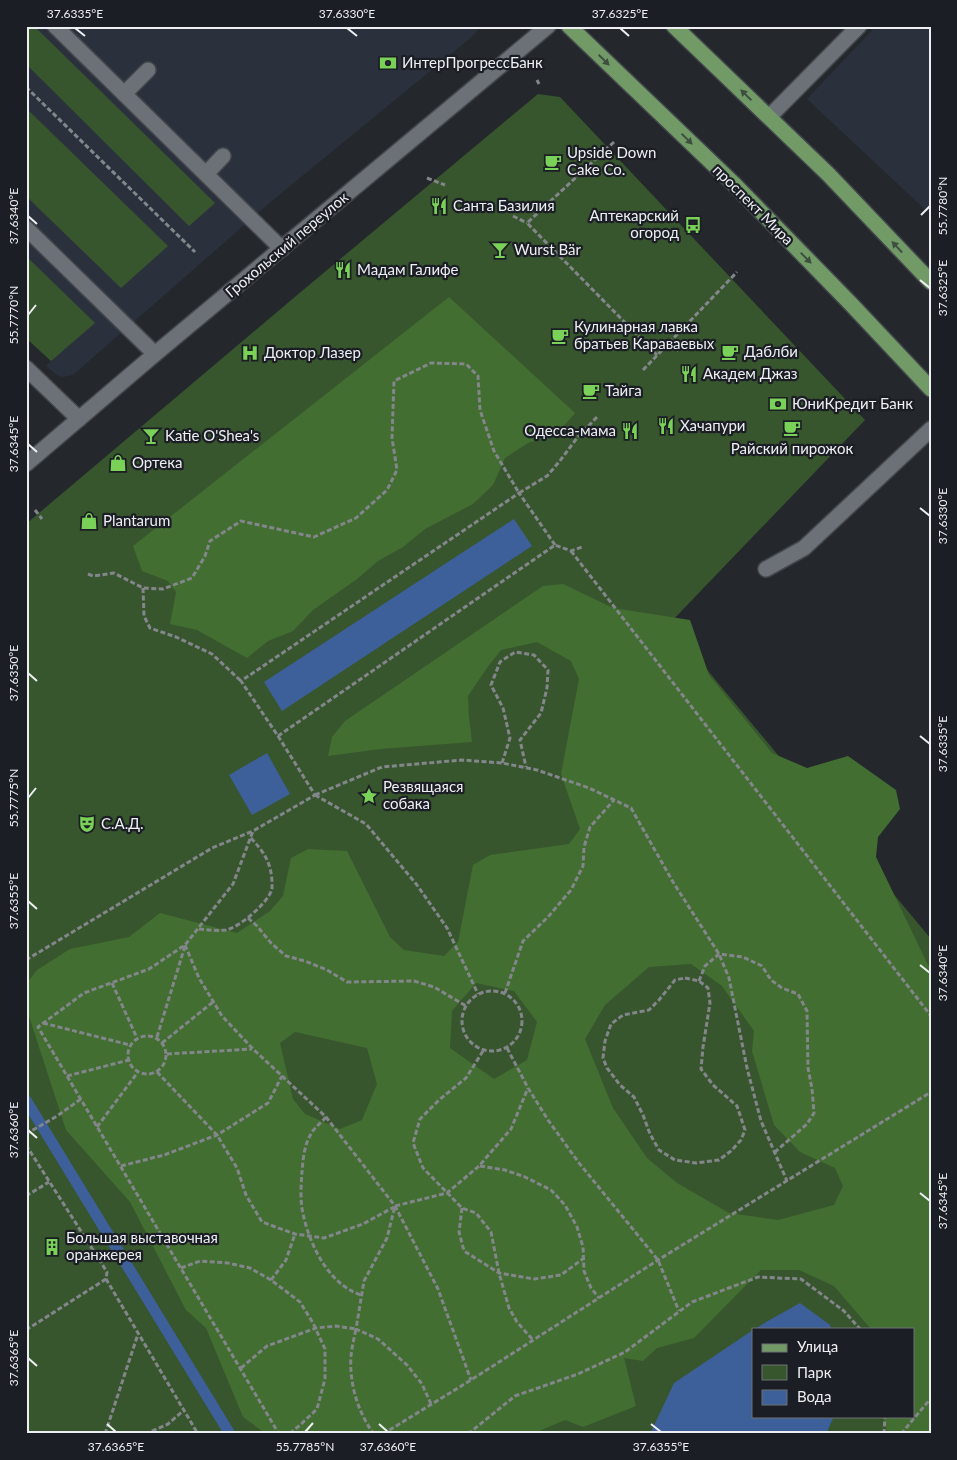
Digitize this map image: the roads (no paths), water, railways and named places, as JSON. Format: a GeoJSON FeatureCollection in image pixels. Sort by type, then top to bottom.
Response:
{"type":"FeatureCollection","features":[{"type":"Feature","properties":{"kind":"main road","name":"проспект Мира"},"geometry":{"type":"LineString","coordinates":[[569,26],[742,192],[931,389]]}},
{"type":"Feature","properties":{"kind":"main road"},"geometry":{"type":"LineString","coordinates":[[674,26],[828,174],[931,282]]}},
{"type":"Feature","properties":{"kind":"street"},"geometry":{"type":"LineString","coordinates":[[55,26],[282,249]]}},
{"type":"Feature","properties":{"kind":"street","name":"Грохольский переулок"},"geometry":{"type":"LineString","coordinates":[[26,464],[548,26]]}},
{"type":"Feature","properties":{"kind":"street"},"geometry":{"type":"LineString","coordinates":[[769,118],[859,26]]}},
{"type":"Feature","properties":{"kind":"street"},"geometry":{"type":"LineString","coordinates":[[124,94],[148,70]]}},
{"type":"Feature","properties":{"kind":"street"},"geometry":{"type":"LineString","coordinates":[[206,174],[223,156]]}},
{"type":"Feature","properties":{"kind":"street"},"geometry":{"type":"LineString","coordinates":[[26,228],[155,354]]}},
{"type":"Feature","properties":{"kind":"street"},"geometry":{"type":"LineString","coordinates":[[26,368],[79,419]]}},
{"type":"Feature","properties":{"kind":"street"},"geometry":{"type":"LineString","coordinates":[[766,569],[804,548],[931,429]]}},
{"type":"Feature","properties":{"kind":"water"},"geometry":{"type":"Polygon","coordinates":[[[514,519],[532,546],[282,711],[264,682],[514,519]]]}},
{"type":"Feature","properties":{"kind":"water"},"geometry":{"type":"Polygon","coordinates":[[[267,753],[290,794],[252,815],[229,775],[267,753]]]}},
{"type":"Feature","properties":{"kind":"water"},"geometry":{"type":"Polygon","coordinates":[[[800,1303],[830,1325],[831,1328],[757,1328],[800,1303]]]}},
{"type":"Feature","properties":{"kind":"water"},"geometry":{"type":"Polygon","coordinates":[[[752,1331],[752,1418],[833,1418],[826,1434],[650,1434],[674,1383],[752,1331]]]}},
{"type":"Feature","properties":{"kind":"waterway"},"geometry":{"type":"LineString","coordinates":[[26,1100],[230,1434]]}},
{"type":"Feature","properties":{"kind":"place","name":"ИнтерПрогрессБанк"},"geometry":{"type":"Point","coordinates":[388,63]}},
{"type":"Feature","properties":{"kind":"place","name":"Upside Down Cake Co."},"geometry":{"type":"Point","coordinates":[553,162]}},
{"type":"Feature","properties":{"kind":"place","name":"Санта Базилия"},"geometry":{"type":"Point","coordinates":[439,206]}},
{"type":"Feature","properties":{"kind":"place","name":"Аптекарский огород"},"geometry":{"type":"Point","coordinates":[693,225]}},
{"type":"Feature","properties":{"kind":"place","name":"Wurst Bär"},"geometry":{"type":"Point","coordinates":[500,250]}},
{"type":"Feature","properties":{"kind":"place","name":"Мадам Галифе"},"geometry":{"type":"Point","coordinates":[343,270]}},
{"type":"Feature","properties":{"kind":"place","name":"Кулинарная лавка братьев Караваевых"},"geometry":{"type":"Point","coordinates":[560,336]}},
{"type":"Feature","properties":{"kind":"place","name":"Даблби"},"geometry":{"type":"Point","coordinates":[730,352]}},
{"type":"Feature","properties":{"kind":"place","name":"Доктор Лазер"},"geometry":{"type":"Point","coordinates":[250,353]}},
{"type":"Feature","properties":{"kind":"place","name":"Академ Джаз"},"geometry":{"type":"Point","coordinates":[689,374]}},
{"type":"Feature","properties":{"kind":"place","name":"Тайга"},"geometry":{"type":"Point","coordinates":[591,391]}},
{"type":"Feature","properties":{"kind":"place","name":"ЮниКредит Банк"},"geometry":{"type":"Point","coordinates":[778,404]}},
{"type":"Feature","properties":{"kind":"place","name":"Хачапури"},"geometry":{"type":"Point","coordinates":[666,426]}},
{"type":"Feature","properties":{"kind":"place","name":"Райский пирожок"},"geometry":{"type":"Point","coordinates":[792,428]}},
{"type":"Feature","properties":{"kind":"place","name":"Одесса-мама"},"geometry":{"type":"Point","coordinates":[630,431]}},
{"type":"Feature","properties":{"kind":"place","name":"Katie O'Shea's"},"geometry":{"type":"Point","coordinates":[151,436]}},
{"type":"Feature","properties":{"kind":"place","name":"Ортека"},"geometry":{"type":"Point","coordinates":[118,463]}},
{"type":"Feature","properties":{"kind":"place","name":"Plantarum"},"geometry":{"type":"Point","coordinates":[89,521]}},
{"type":"Feature","properties":{"kind":"place","name":"Резвящаяся собака"},"geometry":{"type":"Point","coordinates":[369,796]}},
{"type":"Feature","properties":{"kind":"place","name":"С.А.Д."},"geometry":{"type":"Point","coordinates":[87,824]}},
{"type":"Feature","properties":{"kind":"place","name":"Большая выставочная оранжерея"},"geometry":{"type":"Point","coordinates":[52,1247]}}]}
